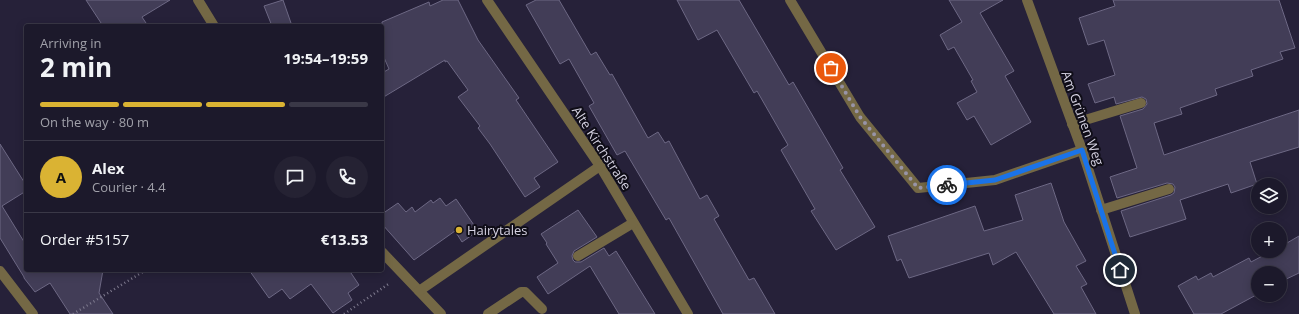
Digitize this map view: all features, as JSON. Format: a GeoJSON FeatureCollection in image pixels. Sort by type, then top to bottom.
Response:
{"type":"FeatureCollection","features":[{"type":"Feature","properties":{"kind":"street"},"geometry":{"type":"LineString","coordinates":[[198,0],[213,24]]}},
{"type":"Feature","properties":{"kind":"street","name":"Alte Kirchstraße"},"geometry":{"type":"LineString","coordinates":[[487,0],[600,166],[688,314]]}},
{"type":"Feature","properties":{"kind":"street"},"geometry":{"type":"LineString","coordinates":[[790,0],[860,117],[918,188],[995,180],[1082,150]]}},
{"type":"Feature","properties":{"kind":"street","name":"Am Grünen Weg"},"geometry":{"type":"LineString","coordinates":[[1027,0],[1082,150],[1135,314]]}},
{"type":"Feature","properties":{"kind":"street"},"geometry":{"type":"LineString","coordinates":[[1072,124],[1140,103]]}},
{"type":"Feature","properties":{"kind":"street"},"geometry":{"type":"LineString","coordinates":[[419,291],[600,166]]}},
{"type":"Feature","properties":{"kind":"street"},"geometry":{"type":"LineString","coordinates":[[1101,210],[1169,189]]}},
{"type":"Feature","properties":{"kind":"street"},"geometry":{"type":"LineString","coordinates":[[578,256],[634,223]]}},
{"type":"Feature","properties":{"kind":"street"},"geometry":{"type":"LineString","coordinates":[[384,254],[441,314]]}},
{"type":"Feature","properties":{"kind":"street"},"geometry":{"type":"LineString","coordinates":[[0,271],[33,314]]}},
{"type":"Feature","properties":{"kind":"street"},"geometry":{"type":"LineString","coordinates":[[488,314],[521,292],[525,292],[542,309]]}},
{"type":"Feature","properties":{"kind":"path"},"geometry":{"type":"LineString","coordinates":[[73,314],[143,272]]}},
{"type":"Feature","properties":{"kind":"path"},"geometry":{"type":"LineString","coordinates":[[344,314],[402,274]]}},
{"type":"Feature","properties":{"kind":"building"},"geometry":{"type":"Polygon","coordinates":[[[86,0],[170,0],[142,17],[147,24],[102,24],[86,0]]]}},
{"type":"Feature","properties":{"kind":"building"},"geometry":{"type":"Polygon","coordinates":[[[283,0],[291,24],[271,24],[264,6],[283,0]]]}},
{"type":"Feature","properties":{"kind":"building"},"geometry":{"type":"Polygon","coordinates":[[[443,0],[458,0],[478,40],[519,98],[516,100],[558,162],[534,178],[540,187],[525,197],[478,128],[480,126],[458,97],[468,90],[447,61],[445,62],[445,60],[384,97],[384,72],[389,69],[384,58],[384,24],[382,24],[382,22],[429,2],[430,6],[443,0]]]}},
{"type":"Feature","properties":{"kind":"building"},"geometry":{"type":"Polygon","coordinates":[[[536,0],[559,0],[591,55],[596,52],[610,75],[612,74],[648,138],[658,132],[665,143],[669,141],[700,199],[707,195],[719,216],[714,219],[749,280],[754,278],[775,314],[723,314],[669,218],[666,220],[625,151],[617,155],[589,106],[594,103],[569,59],[560,64],[526,5],[536,0]]]}},
{"type":"Feature","properties":{"kind":"building"},"geometry":{"type":"Polygon","coordinates":[[[677,0],[739,0],[789,85],[793,82],[843,168],[840,170],[875,227],[836,250],[811,211],[815,209],[781,150],[788,145],[757,91],[754,93],[717,30],[698,40],[677,0]]]}},
{"type":"Feature","properties":{"kind":"building"},"geometry":{"type":"Polygon","coordinates":[[[949,0],[1003,0],[980,13],[1014,71],[1005,76],[1031,122],[991,145],[974,116],[967,120],[957,103],[977,92],[971,81],[973,80],[954,47],[948,50],[940,35],[962,22],[949,0]]]}},
{"type":"Feature","properties":{"kind":"building"},"geometry":{"type":"Polygon","coordinates":[[[1113,0],[1279,0],[1295,48],[1280,52],[1283,59],[1251,70],[1253,76],[1215,89],[1217,95],[1180,108],[1182,114],[1154,123],[1164,155],[1299,110],[1299,147],[1250,162],[1255,178],[1251,178],[1251,186],[1231,193],[1228,184],[1180,200],[1186,219],[1130,237],[1121,211],[1171,195],[1174,193],[1175,187],[1173,184],[1167,183],[1117,198],[1110,177],[1137,168],[1120,116],[1143,109],[1147,104],[1146,99],[1142,97],[1116,104],[1114,97],[1095,103],[1088,84],[1115,75],[1104,40],[1088,45],[1079,18],[1115,6],[1113,0]]]}},
{"type":"Feature","properties":{"kind":"building"},"geometry":{"type":"Polygon","coordinates":[[[0,144],[24,182],[24,192],[2,206],[24,242],[24,272],[103,272],[99,293],[113,314],[70,314],[50,283],[35,292],[24,278],[0,238],[0,144]]]}},
{"type":"Feature","properties":{"kind":"building"},"geometry":{"type":"Polygon","coordinates":[[[1051,183],[1064,222],[1086,261],[1076,266],[1087,284],[1081,287],[1096,314],[1054,314],[1016,252],[993,265],[989,253],[909,278],[901,259],[897,261],[888,236],[975,206],[984,231],[1023,220],[1015,195],[1051,183]]]}},
{"type":"Feature","properties":{"kind":"building"},"geometry":{"type":"Polygon","coordinates":[[[440,198],[446,206],[456,199],[478,231],[462,242],[455,231],[414,260],[384,226],[384,213],[398,203],[406,212],[412,207],[415,212],[431,200],[433,203],[440,198]]]}},
{"type":"Feature","properties":{"kind":"building"},"geometry":{"type":"Polygon","coordinates":[[[578,210],[597,237],[574,251],[572,256],[573,260],[575,262],[581,262],[604,248],[609,256],[616,251],[655,314],[619,314],[590,266],[548,294],[537,277],[558,263],[541,234],[578,210]]]}},
{"type":"Feature","properties":{"kind":"building"},"geometry":{"type":"Polygon","coordinates":[[[1299,236],[1299,273],[1287,279],[1287,266],[1251,266],[1251,298],[1221,314],[1194,314],[1178,286],[1196,276],[1198,280],[1211,273],[1213,277],[1249,258],[1251,262],[1259,258],[1287,258],[1287,243],[1299,236]]]}},
{"type":"Feature","properties":{"kind":"building"},"geometry":{"type":"Polygon","coordinates":[[[250,272],[350,272],[359,285],[348,293],[352,300],[333,313],[311,284],[290,299],[282,289],[269,298],[250,272]]]}},
{"type":"Feature","properties":{"kind":"way so far"},"geometry":{"type":"LineString","coordinates":[[831,68],[860,117],[918,188],[947,185]]}},
{"type":"Feature","properties":{"kind":"place","name":"Hairytales"},"geometry":{"type":"Point","coordinates":[459,230]}},
{"type":"Feature","properties":{"kind":"route"},"geometry":{"type":"LineString","coordinates":[[947,185],[995,180],[1082,150],[1120,270]]}}]}
